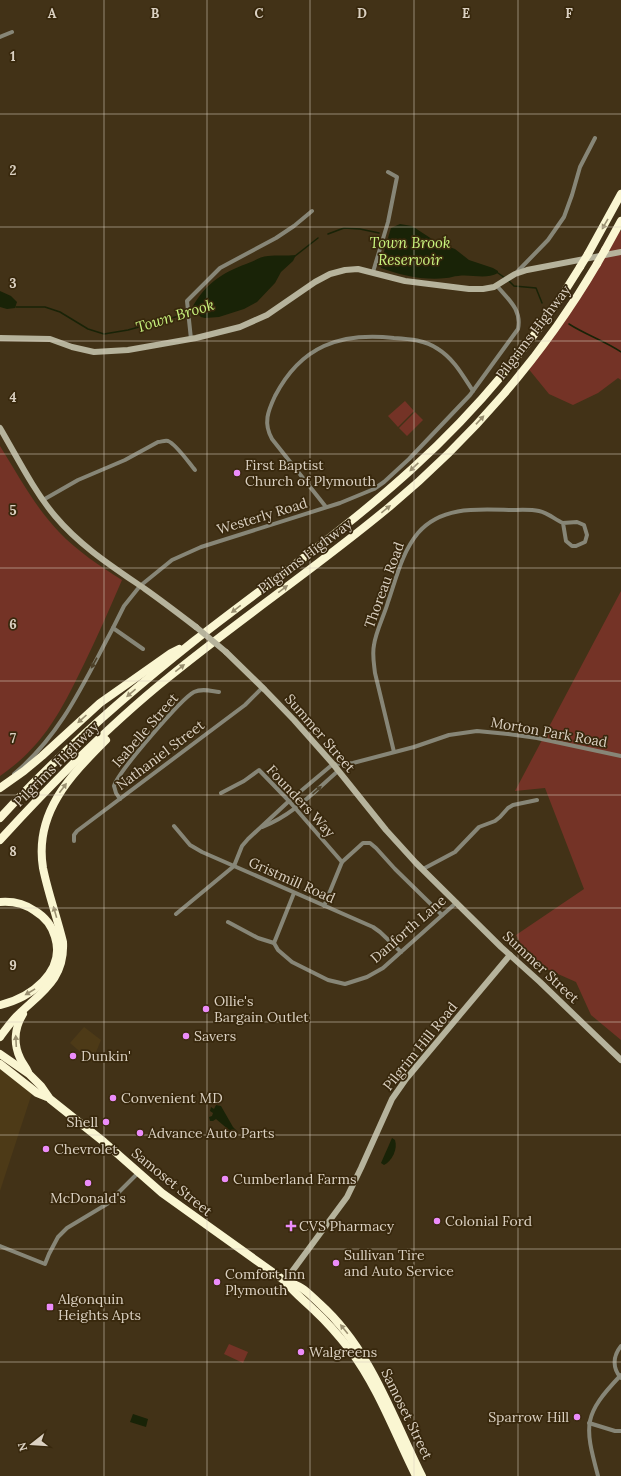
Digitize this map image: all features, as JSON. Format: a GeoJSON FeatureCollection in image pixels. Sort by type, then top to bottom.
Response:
{"type":"FeatureCollection","features":[{"type":"Feature","properties":{"kind":"highway","name":"Pilgrims Highway"},"geometry":{"type":"LineString","coordinates":[[0,818],[80,738],[140,686],[194,641],[372,504],[443,440],[488,391],[539,327],[580,267],[621,194]]}},
{"type":"Feature","properties":{"kind":"highway","name":"Pilgrims Highway"},"geometry":{"type":"LineString","coordinates":[[0,840],[60,776],[140,701],[168,677],[388,508],[429,472],[467,434],[509,387],[561,319],[583,287],[621,221]]}},
{"type":"Feature","properties":{"kind":"highway"},"geometry":{"type":"LineString","coordinates":[[0,788],[42,756],[100,703],[171,653],[194,641]]}},
{"type":"Feature","properties":{"kind":"highway"},"geometry":{"type":"LineString","coordinates":[[0,1037],[19,1014],[47,988],[56,977],[60,969],[64,950],[63,942],[46,878],[42,856],[44,833],[50,810],[63,788],[83,764],[152,696],[168,677]]}},
{"type":"Feature","properties":{"kind":"highway"},"geometry":{"type":"LineString","coordinates":[[0,902],[22,904],[40,914],[52,929],[57,948],[56,962],[53,969],[42,983],[22,996],[0,1005]]}},
{"type":"Feature","properties":{"kind":"highway"},"geometry":{"type":"LineString","coordinates":[[27,1007],[18,1023],[15,1039],[18,1053],[30,1074]]}},
{"type":"Feature","properties":{"kind":"highway","name":"Samoset Street"},"geometry":{"type":"LineString","coordinates":[[0,1054],[30,1074],[41,1086],[47,1096],[104,1142],[173,1202],[285,1282],[292,1292],[315,1311],[333,1330],[358,1362],[377,1394],[416,1476]]}},
{"type":"Feature","properties":{"kind":"highway","name":"Samoset Street"},"geometry":{"type":"LineString","coordinates":[[0,1064],[37,1093],[47,1096]]}},
{"type":"Feature","properties":{"kind":"highway","name":"Samoset Street"},"geometry":{"type":"LineString","coordinates":[[285,1282],[298,1285],[311,1295],[337,1321],[353,1340],[377,1381],[422,1476]]}},
{"type":"Feature","properties":{"kind":"main road"},"geometry":{"type":"LineString","coordinates":[[0,338],[50,339],[87,351],[106,352],[144,348],[219,333],[258,319],[284,305],[315,282],[338,271],[358,269],[405,281],[469,289],[486,289],[499,285],[513,275],[541,267],[621,252]]}},
{"type":"Feature","properties":{"kind":"main road","name":"Summer Street"},"geometry":{"type":"LineString","coordinates":[[0,428],[54,516],[82,544],[196,627],[226,652],[263,687],[333,764],[386,830],[423,869],[510,955],[621,1060]]}},
{"type":"Feature","properties":{"kind":"main road","name":"Pilgrim Hill Road"},"geometry":{"type":"LineString","coordinates":[[285,1282],[346,1197],[361,1168],[392,1099],[406,1079],[510,955]]}},
{"type":"Feature","properties":{"kind":"street"},"geometry":{"type":"LineString","coordinates":[[0,37],[12,32]]}},
{"type":"Feature","properties":{"kind":"street"},"geometry":{"type":"LineString","coordinates":[[513,275],[548,240],[564,217],[572,196],[580,167],[595,138]]}},
{"type":"Feature","properties":{"kind":"street"},"geometry":{"type":"LineString","coordinates":[[373,272],[388,222],[397,177],[388,172]]}},
{"type":"Feature","properties":{"kind":"street"},"geometry":{"type":"LineString","coordinates":[[191,339],[187,306],[188,302],[196,291],[220,268],[276,238],[294,226],[312,211]]}},
{"type":"Feature","properties":{"kind":"street","name":"Westerly Road"},"geometry":{"type":"LineString","coordinates":[[0,785],[33,757],[57,728],[72,707],[124,606],[140,586],[172,560],[196,549],[326,507],[374,489],[384,482],[409,458],[473,391],[518,330],[520,321],[518,313],[499,285]]}},
{"type":"Feature","properties":{"kind":"street"},"geometry":{"type":"LineString","coordinates":[[326,507],[272,439],[267,429],[266,421],[270,406],[284,381],[296,366],[310,353],[332,342],[354,337],[386,337],[419,341],[434,346],[444,353],[456,365],[473,391]]}},
{"type":"Feature","properties":{"kind":"street"},"geometry":{"type":"LineString","coordinates":[[43,500],[78,480],[125,460],[158,442],[169,442],[178,449],[195,470]]}},
{"type":"Feature","properties":{"kind":"street","name":"Thoreau Road"},"geometry":{"type":"LineString","coordinates":[[394,752],[375,673],[373,662],[374,645],[398,572],[413,539],[422,528],[432,521],[444,515],[462,510],[538,511],[548,514],[563,523],[577,522],[584,525],[587,535],[585,542],[576,546],[572,546],[568,543],[564,536],[563,523]]}},
{"type":"Feature","properties":{"kind":"street"},"geometry":{"type":"LineString","coordinates":[[113,628],[144,649]]}},
{"type":"Feature","properties":{"kind":"street","name":"Nathaniel Street"},"geometry":{"type":"LineString","coordinates":[[74,841],[74,835],[77,831],[245,705],[263,687]]}},
{"type":"Feature","properties":{"kind":"street","name":"Isabelle Street"},"geometry":{"type":"LineString","coordinates":[[120,799],[116,793],[114,785],[124,769],[189,695],[200,690],[219,692]]}},
{"type":"Feature","properties":{"kind":"street","name":"Morton Park Road"},"geometry":{"type":"LineString","coordinates":[[333,764],[353,763],[414,747],[449,735],[477,731],[537,738],[621,756]]}},
{"type":"Feature","properties":{"kind":"street"},"geometry":{"type":"LineString","coordinates":[[176,914],[234,866],[242,846],[248,839],[289,801],[333,764]]}},
{"type":"Feature","properties":{"kind":"street","name":"Founders Way"},"geometry":{"type":"LineString","coordinates":[[221,793],[244,781],[259,770],[296,808],[342,862]]}},
{"type":"Feature","properties":{"kind":"street"},"geometry":{"type":"LineString","coordinates":[[262,827],[271,824],[296,808],[338,771]]}},
{"type":"Feature","properties":{"kind":"street"},"geometry":{"type":"LineString","coordinates":[[423,869],[455,852],[479,827],[495,821],[508,808],[513,805],[537,800]]}},
{"type":"Feature","properties":{"kind":"street","name":"Gristmill Road"},"geometry":{"type":"LineString","coordinates":[[174,826],[190,845],[202,852],[373,927],[401,952]]}},
{"type":"Feature","properties":{"kind":"street"},"geometry":{"type":"LineString","coordinates":[[324,906],[342,862],[363,843],[370,843],[404,879],[442,915]]}},
{"type":"Feature","properties":{"kind":"street"},"geometry":{"type":"LineString","coordinates":[[228,922],[258,938],[274,943],[294,893]]}},
{"type":"Feature","properties":{"kind":"street","name":"Danforth Lane"},"geometry":{"type":"LineString","coordinates":[[274,943],[278,950],[292,962],[328,980],[345,984],[367,977],[383,968],[457,902]]}},
{"type":"Feature","properties":{"kind":"street"},"geometry":{"type":"LineString","coordinates":[[0,1246],[45,1264],[58,1237],[67,1228],[107,1204],[138,1173]]}},
{"type":"Feature","properties":{"kind":"street"},"geometry":{"type":"LineString","coordinates":[[598,1476],[590,1446],[590,1422],[592,1411],[598,1401],[620,1377],[614,1367],[614,1361],[615,1355],[621,1346]]}},
{"type":"Feature","properties":{"kind":"street"},"geometry":{"type":"LineString","coordinates":[[590,1422],[615,1431],[621,1431]]}},
{"type":"Feature","properties":{"kind":"shaded area"},"geometry":{"type":"Polygon","coordinates":[[[621,231],[621,380],[618,378],[598,393],[573,405],[549,394],[527,367],[555,330],[610,233],[621,231]]]}},
{"type":"Feature","properties":{"kind":"shaded area"},"geometry":{"type":"Polygon","coordinates":[[[405,401],[414,411],[398,427],[388,416],[405,401]]]}},
{"type":"Feature","properties":{"kind":"shaded area"},"geometry":{"type":"Polygon","coordinates":[[[415,412],[423,420],[407,436],[399,428],[415,412]]]}},
{"type":"Feature","properties":{"kind":"shaded area"},"geometry":{"type":"Polygon","coordinates":[[[0,446],[42,512],[59,532],[81,552],[122,580],[90,652],[60,711],[41,739],[29,752],[0,776],[0,446]]]}},
{"type":"Feature","properties":{"kind":"shaded area"},"geometry":{"type":"Polygon","coordinates":[[[621,591],[621,1040],[591,1015],[576,982],[531,962],[516,935],[584,889],[545,788],[515,791],[621,591]]]}},
{"type":"Feature","properties":{"kind":"shaded area"},"geometry":{"type":"Polygon","coordinates":[[[84,1027],[101,1040],[92,1062],[70,1043],[84,1027]]]}},
{"type":"Feature","properties":{"kind":"shaded area"},"geometry":{"type":"Polygon","coordinates":[[[0,1069],[32,1093],[0,1191],[0,1069]]]}},
{"type":"Feature","properties":{"kind":"shaded area"},"geometry":{"type":"Polygon","coordinates":[[[229,1344],[248,1352],[243,1363],[224,1354],[229,1344]]]}},
{"type":"Feature","properties":{"kind":"water","name":"Town Brook Reservoir"},"geometry":{"type":"Polygon","coordinates":[[[400,224],[412,226],[438,243],[455,249],[469,260],[493,268],[498,271],[498,273],[488,276],[456,276],[430,279],[404,275],[381,268],[380,265],[391,228],[400,224]]]}},
{"type":"Feature","properties":{"kind":"water"},"geometry":{"type":"Polygon","coordinates":[[[296,255],[293,261],[281,272],[275,283],[257,302],[244,309],[219,317],[205,318],[201,317],[192,308],[203,291],[224,274],[264,257],[296,255]]]}},
{"type":"Feature","properties":{"kind":"water"},"geometry":{"type":"Polygon","coordinates":[[[0,291],[11,296],[17,302],[15,308],[7,309],[0,307],[0,291]]]}},
{"type":"Feature","properties":{"kind":"water"},"geometry":{"type":"Polygon","coordinates":[[[216,1105],[221,1106],[233,1127],[238,1132],[236,1136],[216,1119],[210,1121],[209,1117],[212,1116],[213,1113],[210,1111],[211,1107],[214,1109],[216,1105]]]}},
{"type":"Feature","properties":{"kind":"water"},"geometry":{"type":"Polygon","coordinates":[[[392,1138],[396,1143],[395,1151],[390,1161],[384,1165],[381,1163],[392,1138]]]}},
{"type":"Feature","properties":{"kind":"water"},"geometry":{"type":"Polygon","coordinates":[[[133,1414],[148,1419],[146,1427],[130,1422],[133,1414]]]}},
{"type":"Feature","properties":{"kind":"waterway","name":"Town Brook"},"geometry":{"type":"LineString","coordinates":[[328,234],[344,228],[360,229],[379,233]]}},
{"type":"Feature","properties":{"kind":"waterway","name":"Town Brook"},"geometry":{"type":"LineString","coordinates":[[295,256],[318,238]]}},
{"type":"Feature","properties":{"kind":"waterway","name":"Town Brook"},"geometry":{"type":"LineString","coordinates":[[498,273],[505,278]]}},
{"type":"Feature","properties":{"kind":"waterway","name":"Town Brook"},"geometry":{"type":"LineString","coordinates":[[508,280],[514,286],[536,288],[542,303]]}},
{"type":"Feature","properties":{"kind":"waterway","name":"Town Brook"},"geometry":{"type":"LineString","coordinates":[[16,307],[45,307],[60,312],[88,329],[104,334],[128,330],[197,311]]}},
{"type":"Feature","properties":{"kind":"waterway","name":"Town Brook"},"geometry":{"type":"LineString","coordinates":[[569,324],[621,352]]}},
{"type":"Feature","properties":{"kind":"place","name":"First Baptist Church of Plymouth"},"geometry":{"type":"Point","coordinates":[237,473]}},
{"type":"Feature","properties":{"kind":"place","name":"Ollie's Bargain Outlet"},"geometry":{"type":"Point","coordinates":[206,1009]}},
{"type":"Feature","properties":{"kind":"place","name":"Savers"},"geometry":{"type":"Point","coordinates":[186,1036]}},
{"type":"Feature","properties":{"kind":"place","name":"Dunkin'"},"geometry":{"type":"Point","coordinates":[73,1056]}},
{"type":"Feature","properties":{"kind":"place","name":"Convenient MD"},"geometry":{"type":"Point","coordinates":[113,1098]}},
{"type":"Feature","properties":{"kind":"place","name":"Shell"},"geometry":{"type":"Point","coordinates":[106,1122]}},
{"type":"Feature","properties":{"kind":"place","name":"Advance Auto Parts"},"geometry":{"type":"Point","coordinates":[140,1133]}},
{"type":"Feature","properties":{"kind":"place","name":"Chevrolet"},"geometry":{"type":"Point","coordinates":[46,1149]}},
{"type":"Feature","properties":{"kind":"place","name":"Cumberland Farms"},"geometry":{"type":"Point","coordinates":[225,1179]}},
{"type":"Feature","properties":{"kind":"place","name":"McDonald's"},"geometry":{"type":"Point","coordinates":[88,1183]}},
{"type":"Feature","properties":{"kind":"place","name":"Colonial Ford"},"geometry":{"type":"Point","coordinates":[437,1221]}},
{"type":"Feature","properties":{"kind":"place","name":"CVS Pharmacy"},"geometry":{"type":"Point","coordinates":[291,1226]}},
{"type":"Feature","properties":{"kind":"place","name":"Sullivan Tire and Auto Service"},"geometry":{"type":"Point","coordinates":[336,1263]}},
{"type":"Feature","properties":{"kind":"place","name":"Comfort Inn Plymouth"},"geometry":{"type":"Point","coordinates":[217,1282]}},
{"type":"Feature","properties":{"kind":"place","name":"Algonquin Heights Apts"},"geometry":{"type":"Point","coordinates":[50,1307]}},
{"type":"Feature","properties":{"kind":"place","name":"Walgreens"},"geometry":{"type":"Point","coordinates":[301,1352]}},
{"type":"Feature","properties":{"kind":"place","name":"Sparrow Hill"},"geometry":{"type":"Point","coordinates":[577,1417]}}]}
